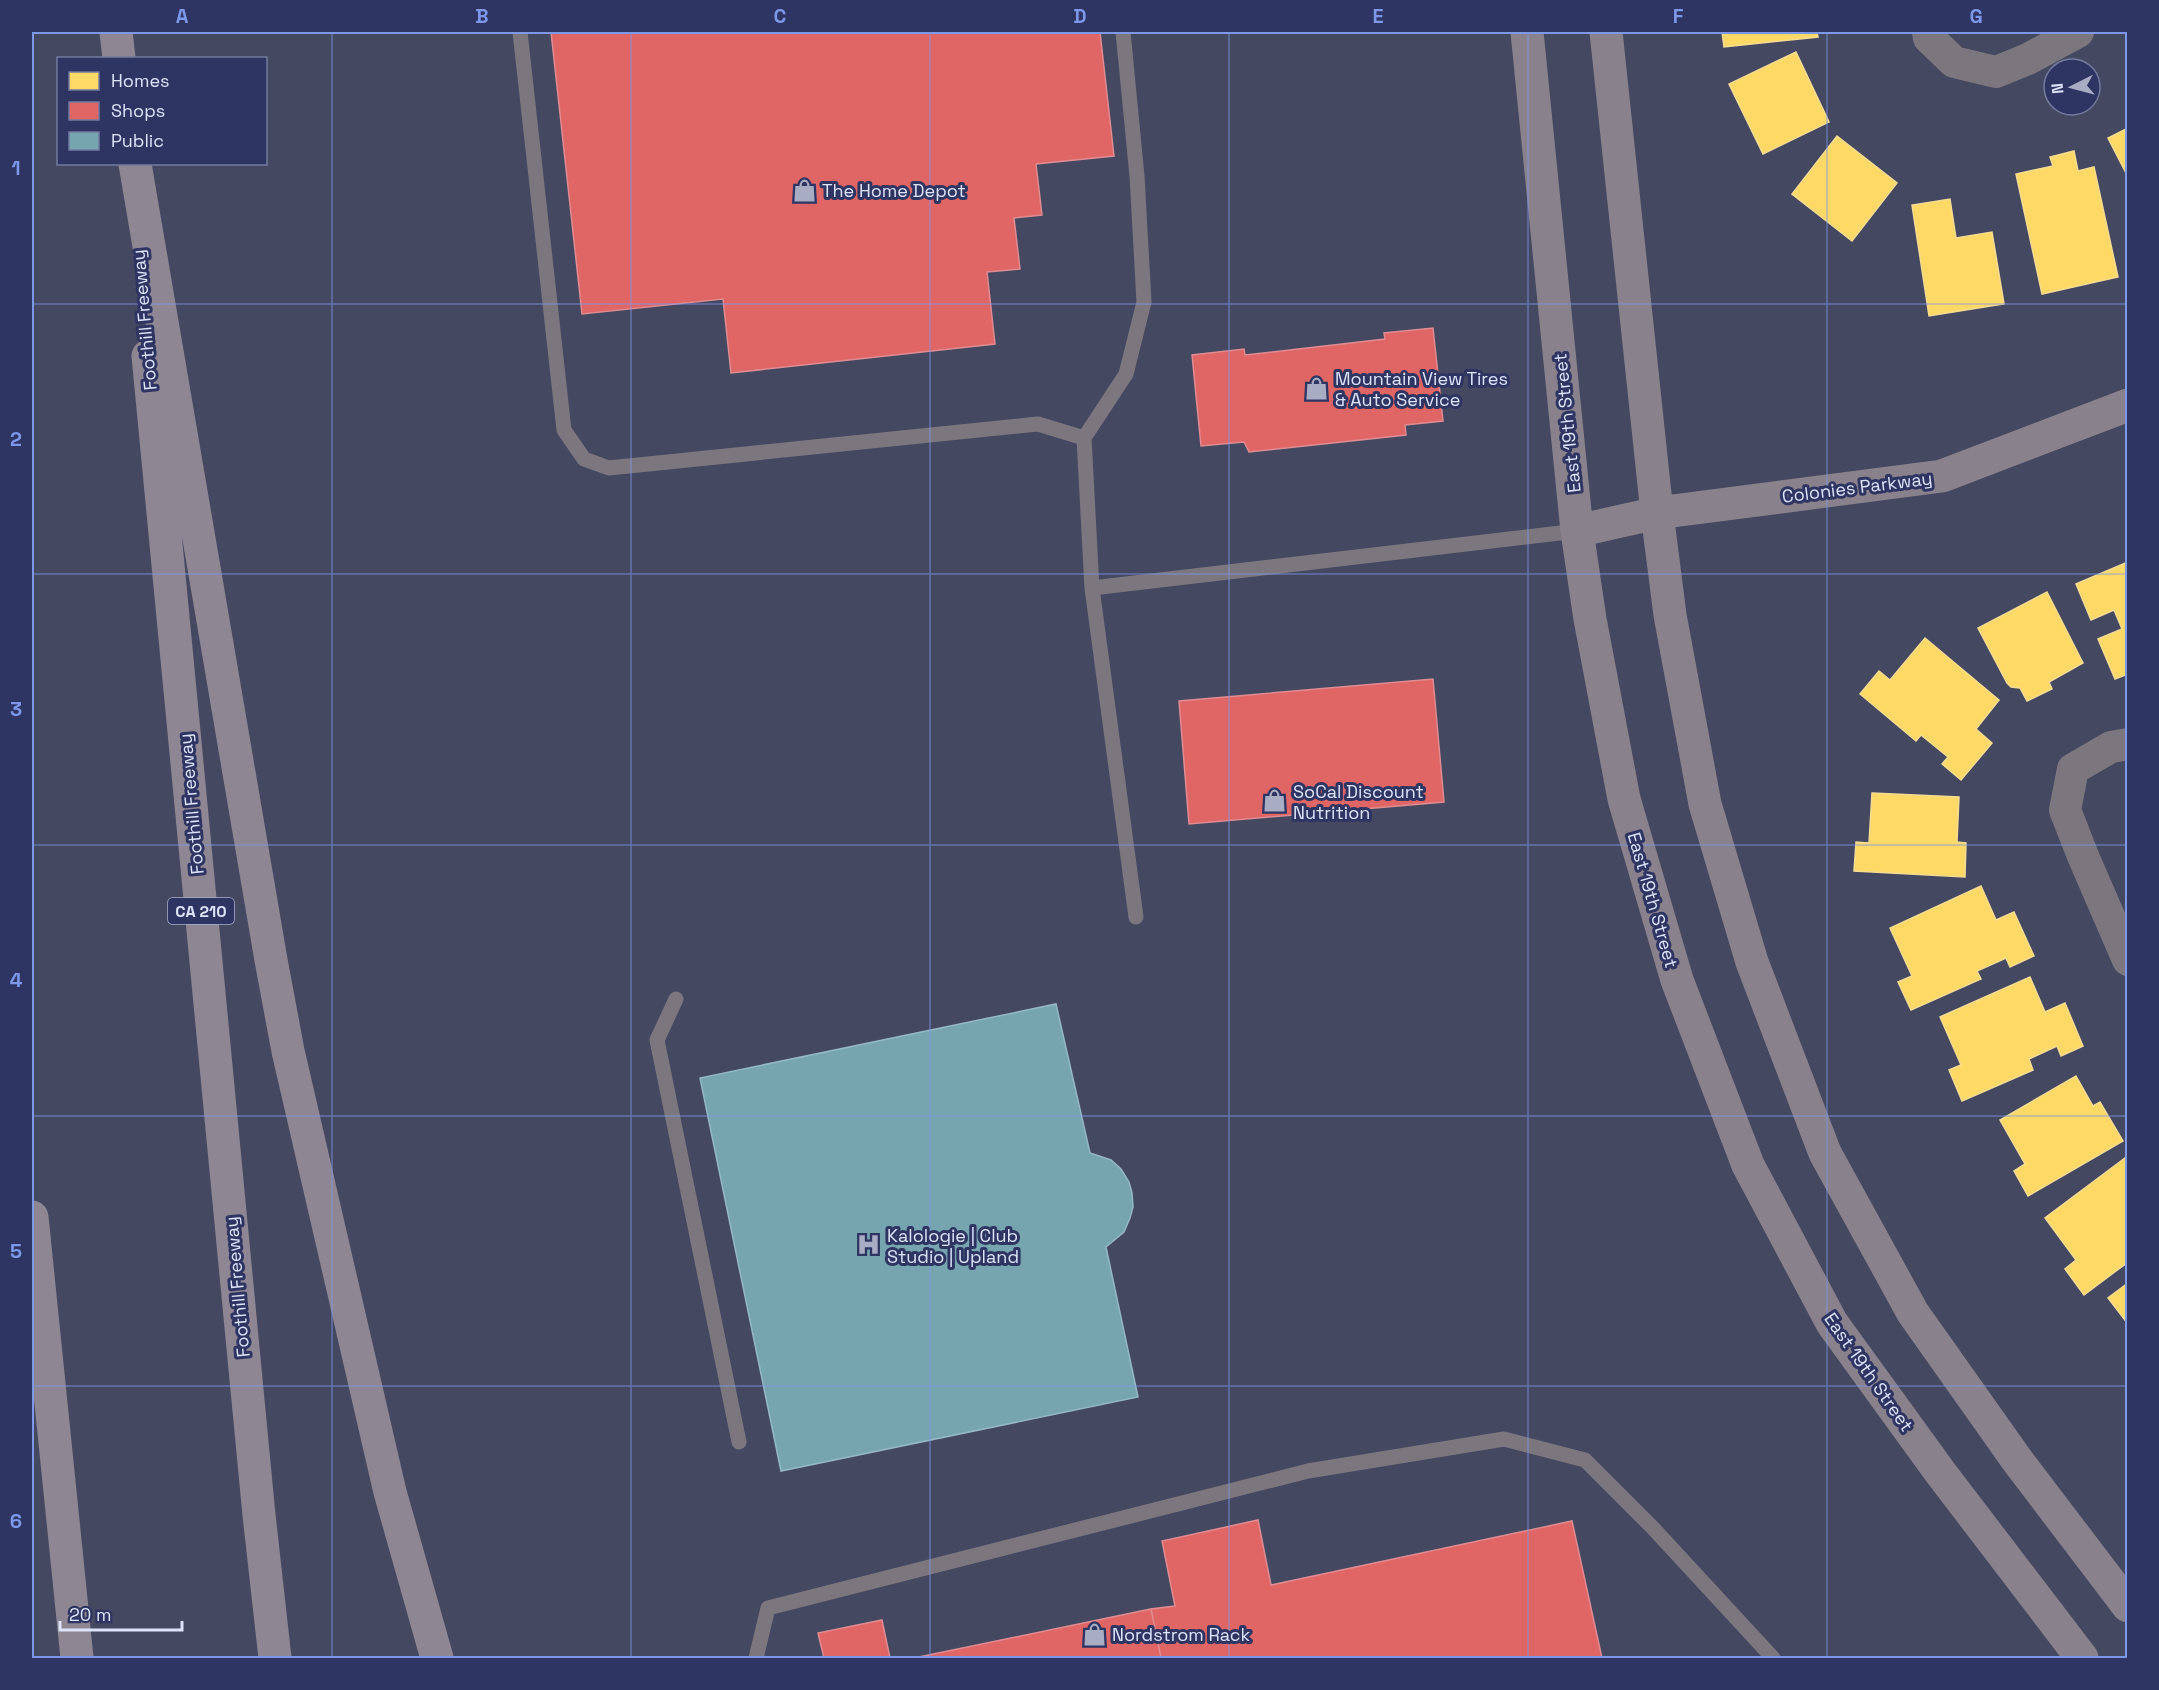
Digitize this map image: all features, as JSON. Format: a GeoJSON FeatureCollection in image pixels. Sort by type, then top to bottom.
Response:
{"type":"FeatureCollection","features":[{"type":"Feature","properties":{"kind":"highway"},"geometry":{"type":"LineString","coordinates":[[116,32],[119,57]]}},
{"type":"Feature","properties":{"kind":"highway","name":"Foothill Freeway"},"geometry":{"type":"LineString","coordinates":[[129,165],[275,1659]]}},
{"type":"Feature","properties":{"kind":"highway"},"geometry":{"type":"LineString","coordinates":[[135,165],[288,1051],[390,1492],[437,1659]]}},
{"type":"Feature","properties":{"kind":"highway"},"geometry":{"type":"LineString","coordinates":[[32,1217],[78,1659]]}},
{"type":"Feature","properties":{"kind":"main road","name":"East 19th Street"},"geometry":{"type":"LineString","coordinates":[[1527,32],[1577,531],[1590,619],[1624,799],[1677,980],[1748,1165],[1832,1323],[1940,1472],[2082,1659]]}},
{"type":"Feature","properties":{"kind":"main road"},"geometry":{"type":"LineString","coordinates":[[1606,32],[1670,615],[1704,804],[1752,962],[1825,1153],[1913,1313],[2017,1460],[2127,1606]]}},
{"type":"Feature","properties":{"kind":"main road","name":"Colonies Parkway"},"geometry":{"type":"LineString","coordinates":[[1577,531],[1657,513],[1942,476],[2127,405]]}},
{"type":"Feature","properties":{"kind":"street"},"geometry":{"type":"LineString","coordinates":[[1928,32],[1929,38],[1954,62],[1996,72],[2028,59],[2078,32]]}},
{"type":"Feature","properties":{"kind":"street"},"geometry":{"type":"LineString","coordinates":[[2127,744],[2111,747],[2073,769],[2066,810],[2127,960]]}},
{"type":"Feature","properties":{"kind":"lane"},"geometry":{"type":"LineString","coordinates":[[519,32],[564,430],[584,459],[609,468],[1038,424],[1084,438]]}},
{"type":"Feature","properties":{"kind":"lane"},"geometry":{"type":"LineString","coordinates":[[1123,32],[1137,176],[1144,302],[1126,374],[1084,438],[1092,588],[1136,917]]}},
{"type":"Feature","properties":{"kind":"lane"},"geometry":{"type":"LineString","coordinates":[[1092,588],[1577,531]]}},
{"type":"Feature","properties":{"kind":"lane"},"geometry":{"type":"LineString","coordinates":[[676,999],[657,1040],[739,1442]]}},
{"type":"Feature","properties":{"kind":"lane"},"geometry":{"type":"LineString","coordinates":[[756,1659],[768,1608],[1308,1471],[1504,1439],[1586,1460],[1652,1527],[1773,1659]]}},
{"type":"Feature","properties":{"kind":"building: Homes"},"geometry":{"type":"Polygon","coordinates":[[[1722,32],[1817,32],[1818,37],[1724,47],[1722,32]]]}},
{"type":"Feature","properties":{"kind":"building: Homes"},"geometry":{"type":"Polygon","coordinates":[[[1796,52],[1829,122],[1763,154],[1729,84],[1796,52]]]}},
{"type":"Feature","properties":{"kind":"building: Homes"},"geometry":{"type":"Polygon","coordinates":[[[2128,128],[2128,177],[2108,138],[2128,128]]]}},
{"type":"Feature","properties":{"kind":"building: Homes"},"geometry":{"type":"Polygon","coordinates":[[[1837,136],[1897,183],[1852,241],[1792,194],[1837,136]]]}},
{"type":"Feature","properties":{"kind":"building: Homes"},"geometry":{"type":"Polygon","coordinates":[[[2074,151],[2078,171],[2094,167],[2118,277],[2042,294],[2016,174],[2053,166],[2050,157],[2074,151]]]}},
{"type":"Feature","properties":{"kind":"building: Homes"},"geometry":{"type":"Polygon","coordinates":[[[1950,199],[1956,238],[1992,232],[2004,304],[1929,316],[1912,205],[1950,199]]]}},
{"type":"Feature","properties":{"kind":"building: Homes"},"geometry":{"type":"Polygon","coordinates":[[[2128,562],[2128,674],[2115,679],[2098,639],[2122,629],[2114,610],[2091,620],[2076,584],[2128,562]]]}},
{"type":"Feature","properties":{"kind":"building: Homes"},"geometry":{"type":"Polygon","coordinates":[[[2047,592],[2083,663],[2049,682],[2052,689],[2027,701],[2020,688],[2011,687],[2007,683],[1978,628],[2047,592]]]}},
{"type":"Feature","properties":{"kind":"building: Homes"},"geometry":{"type":"Polygon","coordinates":[[[1925,638],[1999,700],[1976,729],[1992,743],[1961,780],[1942,764],[1948,757],[1921,735],[1916,741],[1860,694],[1879,671],[1890,680],[1925,638]]]}},
{"type":"Feature","properties":{"kind":"building: Homes"},"geometry":{"type":"Polygon","coordinates":[[[1872,793],[1959,797],[1957,842],[1966,843],[1965,877],[1854,871],[1856,842],[1869,843],[1872,793]]]}},
{"type":"Feature","properties":{"kind":"building: Homes"},"geometry":{"type":"Polygon","coordinates":[[[1981,886],[1996,920],[2014,912],[2034,956],[2010,967],[2006,958],[1977,971],[1981,979],[1911,1010],[1898,982],[1912,976],[1890,928],[1981,886]]]}},
{"type":"Feature","properties":{"kind":"building: Homes"},"geometry":{"type":"Polygon","coordinates":[[[2030,977],[2045,1012],[2065,1003],[2083,1046],[2061,1056],[2057,1046],[2029,1059],[2033,1070],[1962,1101],[1949,1070],[1961,1065],[1940,1017],[2030,977]]]}},
{"type":"Feature","properties":{"kind":"building: Homes"},"geometry":{"type":"Polygon","coordinates":[[[2076,1076],[2093,1106],[2100,1102],[2123,1141],[2028,1196],[2014,1171],[2025,1164],[2000,1120],[2076,1076]]]}},
{"type":"Feature","properties":{"kind":"building: Homes"},"geometry":{"type":"Polygon","coordinates":[[[2125,1158],[2128,1161],[2128,1262],[2084,1295],[2065,1269],[2076,1260],[2045,1218],[2125,1158]]]}},
{"type":"Feature","properties":{"kind":"building: Homes"},"geometry":{"type":"Polygon","coordinates":[[[2128,1283],[2128,1324],[2108,1298],[2128,1283]]]}},
{"type":"Feature","properties":{"kind":"building: Shops","name":"The Home Depot"},"geometry":{"type":"Polygon","coordinates":[[[551,32],[1100,32],[1114,156],[1036,164],[1042,215],[1014,218],[1020,269],[987,272],[995,344],[731,373],[723,299],[582,314],[551,32]]]}},
{"type":"Feature","properties":{"kind":"building: Shops","name":"Mountain View Tires & Auto Service"},"geometry":{"type":"Polygon","coordinates":[[[1433,328],[1443,421],[1405,425],[1406,435],[1249,452],[1244,442],[1201,446],[1192,355],[1244,349],[1245,355],[1385,339],[1384,333],[1433,328]]]}},
{"type":"Feature","properties":{"kind":"building: Shops"},"geometry":{"type":"Polygon","coordinates":[[[1433,679],[1444,802],[1189,824],[1179,701],[1433,679]]]}},
{"type":"Feature","properties":{"kind":"building: Shops"},"geometry":{"type":"Polygon","coordinates":[[[1258,1520],[1271,1585],[1572,1521],[1602,1658],[1161,1658],[1151,1609],[1175,1606],[1162,1541],[1258,1520]]]}},
{"type":"Feature","properties":{"kind":"building: Shops","name":"Nordstrom Rack"},"geometry":{"type":"Polygon","coordinates":[[[1151,1609],[1161,1658],[914,1658],[1151,1609]]]}},
{"type":"Feature","properties":{"kind":"building: Shops"},"geometry":{"type":"Polygon","coordinates":[[[882,1620],[890,1658],[824,1658],[818,1633],[882,1620]]]}},
{"type":"Feature","properties":{"kind":"building: Public"},"geometry":{"type":"Polygon","coordinates":[[[1056,1004],[1090,1153],[1111,1160],[1121,1169],[1129,1182],[1132,1193],[1133,1207],[1124,1232],[1106,1247],[1138,1397],[781,1471],[700,1078],[1056,1004]]]}},
{"type":"Feature","properties":{"kind":"place","name":"The Home Depot"},"geometry":{"type":"Point","coordinates":[804,190]}},
{"type":"Feature","properties":{"kind":"place","name":"Mountain View Tires & Auto Service"},"geometry":{"type":"Point","coordinates":[1317,388]}},
{"type":"Feature","properties":{"kind":"place","name":"SoCal Discount Nutrition"},"geometry":{"type":"Point","coordinates":[1275,801]}},
{"type":"Feature","properties":{"kind":"place","name":"Kalologie | Club Studio | Upland"},"geometry":{"type":"Point","coordinates":[869,1245]}},
{"type":"Feature","properties":{"kind":"place","name":"Nordstrom Rack"},"geometry":{"type":"Point","coordinates":[1094,1634]}}]}
